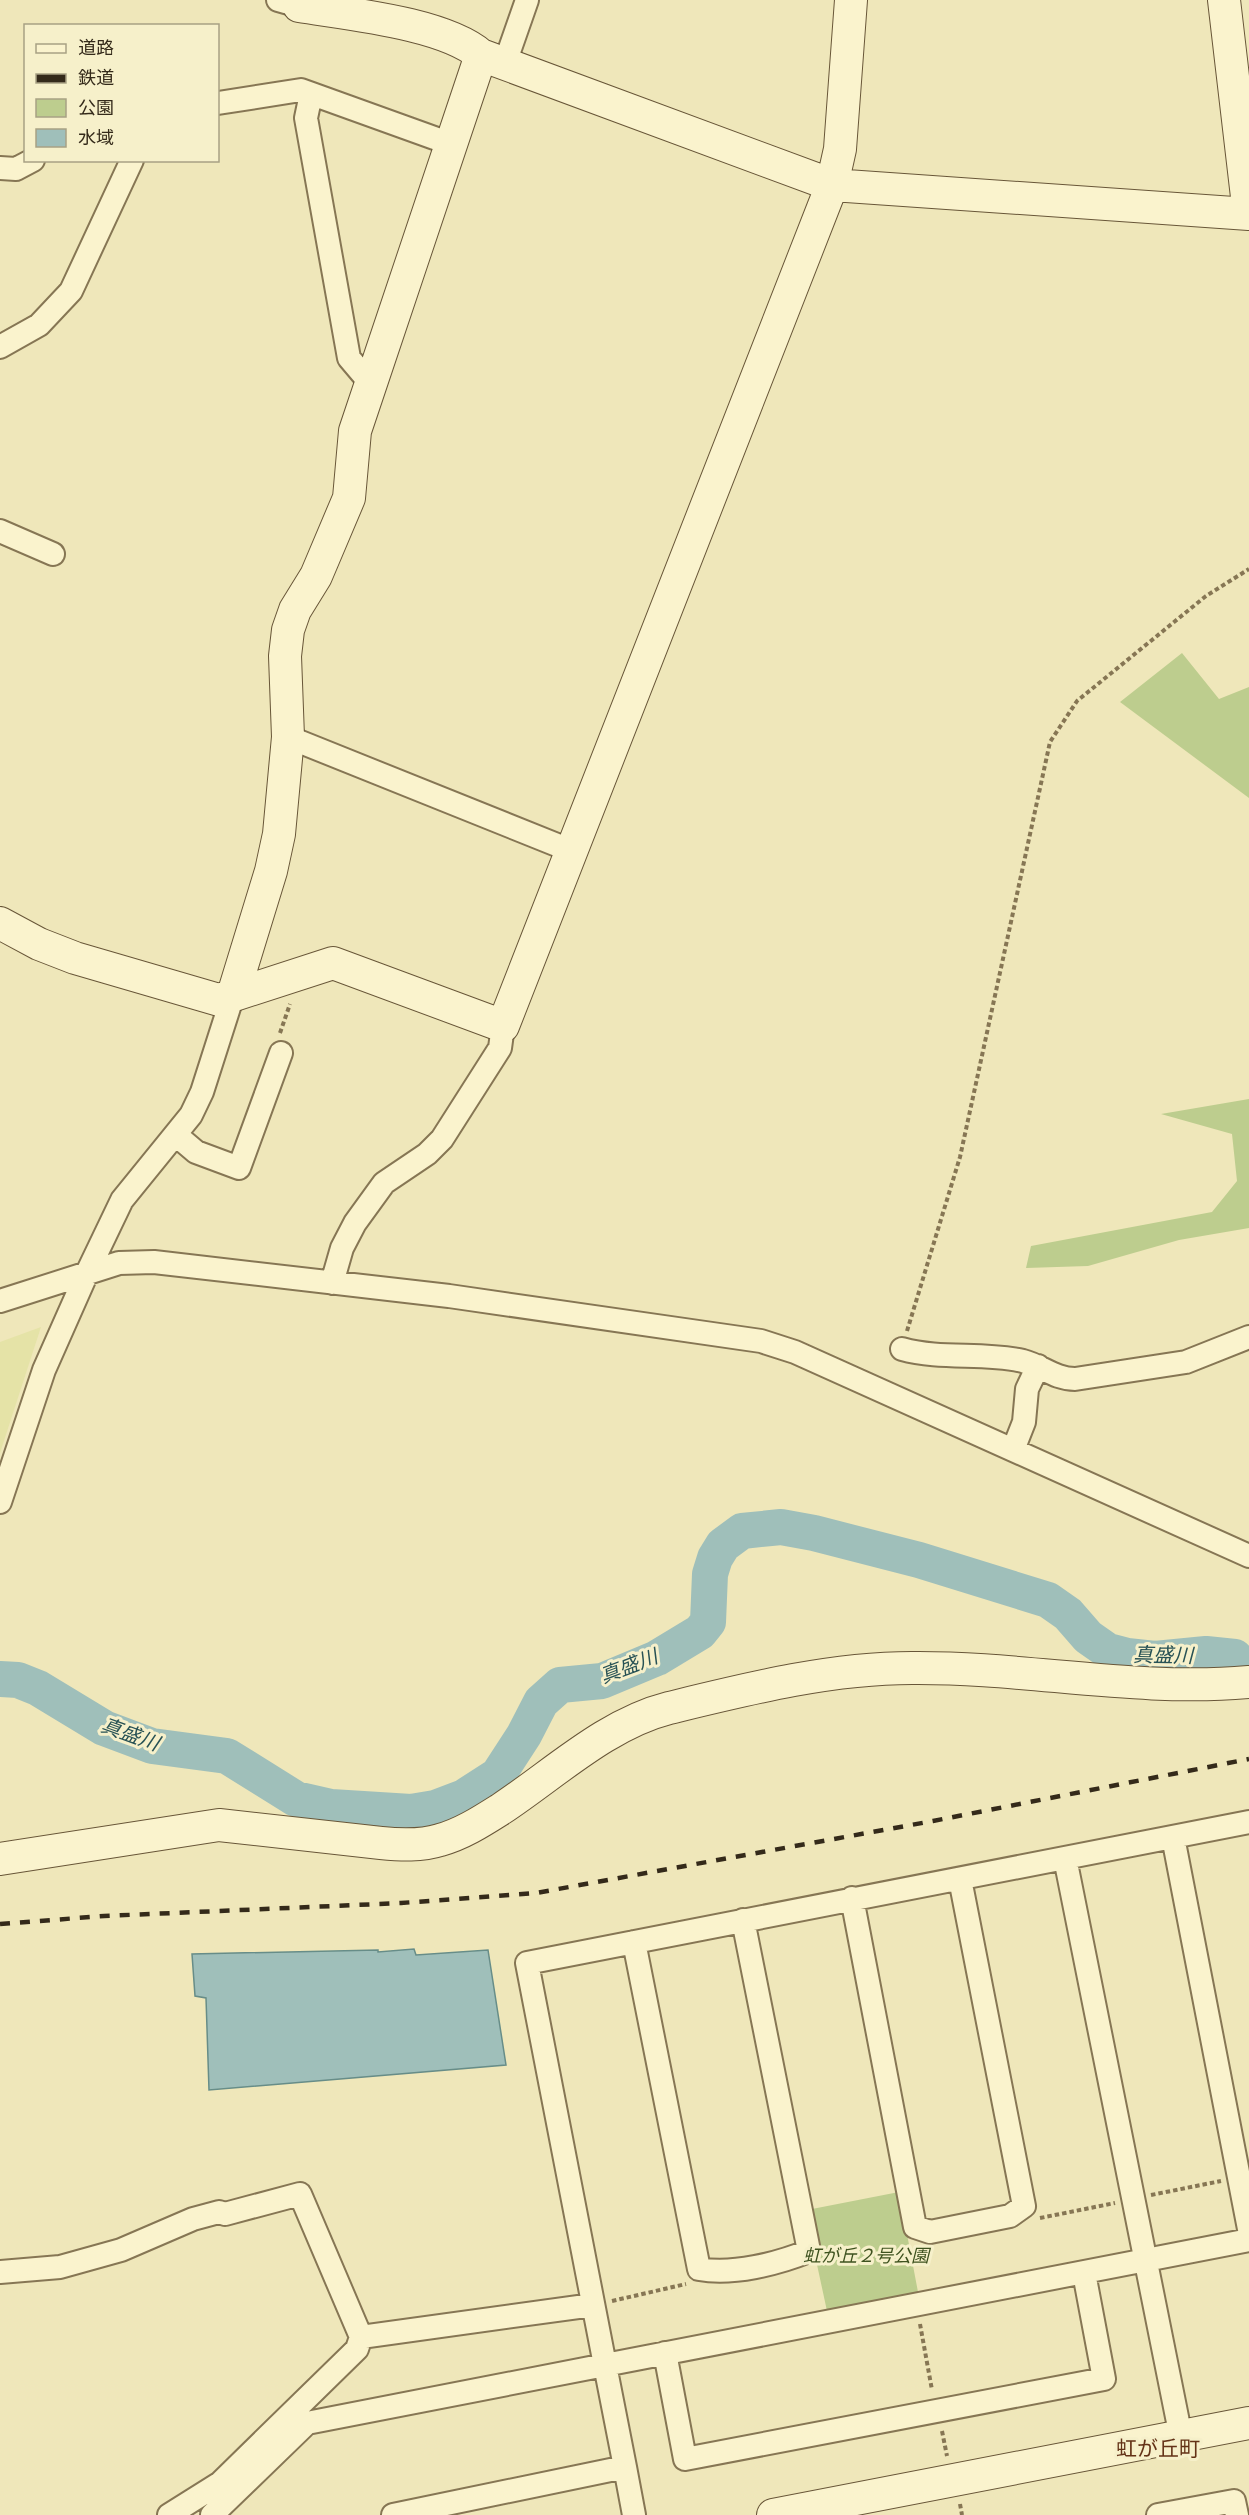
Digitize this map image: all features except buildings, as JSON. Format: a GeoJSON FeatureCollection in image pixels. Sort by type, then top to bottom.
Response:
{"type":"FeatureCollection","features":[{"type":"Feature","properties":{"kind":"street"},"geometry":{"type":"LineString","coordinates":[[0,1502],[44,1370],[122,1200],[191,1115],[202,1092],[271,871],[279,834],[288,737],[285,656],[288,630],[295,610],[316,576],[349,498],[355,431],[451,144],[493,59],[527,0]]}},
{"type":"Feature","properties":{"kind":"street"},"geometry":{"type":"LineString","coordinates":[[332,1283],[342,1248],[355,1222],[384,1184],[427,1154],[442,1139],[500,1048],[503,1026],[832,185],[840,149],[851,0]]}},
{"type":"Feature","properties":{"kind":"street"},"geometry":{"type":"LineString","coordinates":[[291,2],[405,23],[470,46],[493,59],[832,185],[1249,214],[1224,0]]}},
{"type":"Feature","properties":{"kind":"street"},"geometry":{"type":"LineString","coordinates":[[219,103],[301,90],[451,144]]}},
{"type":"Feature","properties":{"kind":"street"},"geometry":{"type":"LineString","coordinates":[[311,94],[306,118],[350,358],[371,384]]}},
{"type":"Feature","properties":{"kind":"street"},"geometry":{"type":"LineString","coordinates":[[0,168],[16,169],[29,162]]}},
{"type":"Feature","properties":{"kind":"street"},"geometry":{"type":"LineString","coordinates":[[0,347],[39,325],[71,291],[131,162]]}},
{"type":"Feature","properties":{"kind":"street"},"geometry":{"type":"LineString","coordinates":[[0,531],[53,554]]}},
{"type":"Feature","properties":{"kind":"street"},"geometry":{"type":"LineString","coordinates":[[288,737],[572,850]]}},
{"type":"Feature","properties":{"kind":"street"},"geometry":{"type":"LineString","coordinates":[[0,923],[39,944],[75,958],[219,1000],[333,963],[503,1026]]}},
{"type":"Feature","properties":{"kind":"street"},"geometry":{"type":"LineString","coordinates":[[176,1135],[196,1152],[239,1168],[280,1053]]}},
{"type":"Feature","properties":{"kind":"street"},"geometry":{"type":"LineString","coordinates":[[0,1301],[118,1263],[154,1262],[449,1296],[761,1341],[795,1352],[1249,1556]]}},
{"type":"Feature","properties":{"kind":"street"},"geometry":{"type":"LineString","coordinates":[[902,1349],[920,1354],[1001,1358],[1038,1366],[1061,1379],[1097,1377],[1186,1362],[1249,1337]]}},
{"type":"Feature","properties":{"kind":"street"},"geometry":{"type":"LineString","coordinates":[[1013,1450],[1024,1422],[1027,1389],[1038,1366]]}},
{"type":"Feature","properties":{"kind":"street"},"geometry":{"type":"LineString","coordinates":[[0,1859],[219,1826],[406,1845],[442,1840],[483,1821],[595,1743],[665,1709],[746,1689],[863,1670],[969,1670],[1163,1685],[1207,1686],[1249,1682]]}},
{"type":"Feature","properties":{"kind":"street"},"geometry":{"type":"LineString","coordinates":[[634,2515],[527,1964],[1249,1822]]}},
{"type":"Feature","properties":{"kind":"street"},"geometry":{"type":"LineString","coordinates":[[1173,1837],[1249,2229]]}},
{"type":"Feature","properties":{"kind":"street"},"geometry":{"type":"LineString","coordinates":[[1065,1858],[1181,2437]]}},
{"type":"Feature","properties":{"kind":"street"},"geometry":{"type":"LineString","coordinates":[[852,1899],[915,2227],[930,2232],[1010,2216],[1024,2206],[960,1879]]}},
{"type":"Feature","properties":{"kind":"street"},"geometry":{"type":"LineString","coordinates":[[634,1942],[699,2269],[716,2272],[790,2259],[808,2251],[743,1920]]}},
{"type":"Feature","properties":{"kind":"street"},"geometry":{"type":"LineString","coordinates":[[0,2272],[60,2267],[121,2250],[193,2219],[219,2212],[225,2214],[300,2194],[361,2337],[357,2349],[220,2483],[170,2515]]}},
{"type":"Feature","properties":{"kind":"street"},"geometry":{"type":"LineString","coordinates":[[212,2515],[307,2422],[917,2306],[1249,2240]]}},
{"type":"Feature","properties":{"kind":"street"},"geometry":{"type":"LineString","coordinates":[[665,2354],[685,2459],[1104,2379],[1084,2273]]}},
{"type":"Feature","properties":{"kind":"street"},"geometry":{"type":"LineString","coordinates":[[361,2337],[593,2305]]}},
{"type":"Feature","properties":{"kind":"street"},"geometry":{"type":"LineString","coordinates":[[773,2515],[1249,2423]]}},
{"type":"Feature","properties":{"kind":"street"},"geometry":{"type":"LineString","coordinates":[[393,2515],[625,2467]]}},
{"type":"Feature","properties":{"kind":"street"},"geometry":{"type":"LineString","coordinates":[[1158,2515],[1234,2501],[1237,2515]]}},
{"type":"Feature","properties":{"kind":"path"},"geometry":{"type":"LineString","coordinates":[[902,1349],[960,1157],[1050,742],[1077,701],[1206,596],[1249,569]]}},
{"type":"Feature","properties":{"kind":"path"},"geometry":{"type":"LineString","coordinates":[[280,1053],[276,1046],[291,1001]]}},
{"type":"Feature","properties":{"kind":"path"},"geometry":{"type":"LineString","coordinates":[[1036,2220],[1232,2179]]}},
{"type":"Feature","properties":{"kind":"path"},"geometry":{"type":"LineString","coordinates":[[593,2305],[690,2283]]}},
{"type":"Feature","properties":{"kind":"path"},"geometry":{"type":"LineString","coordinates":[[917,2306],[932,2392]]}},
{"type":"Feature","properties":{"kind":"path"},"geometry":{"type":"LineString","coordinates":[[942,2428],[949,2466]]}},
{"type":"Feature","properties":{"kind":"shaded area"},"geometry":{"type":"Polygon","coordinates":[[[41,1327],[0,1453],[0,1342],[41,1327]]]}},
{"type":"Feature","properties":{"kind":"green space"},"geometry":{"type":"Polygon","coordinates":[[[1182,653],[1219,699],[1249,687],[1249,798],[1120,702],[1182,653]]]}},
{"type":"Feature","properties":{"kind":"green space"},"geometry":{"type":"Polygon","coordinates":[[[1249,1099],[1249,1228],[1179,1240],[1088,1266],[1026,1268],[1031,1246],[1212,1212],[1237,1181],[1232,1134],[1161,1114],[1249,1099]]]}},
{"type":"Feature","properties":{"kind":"green space","name":"虹が丘２号公園"},"geometry":{"type":"Polygon","coordinates":[[[899,2192],[918,2292],[827,2311],[816,2260],[821,2250],[812,2209],[899,2192]]]}},
{"type":"Feature","properties":{"kind":"water"},"geometry":{"type":"Polygon","coordinates":[[[414,1949],[416,1955],[488,1950],[506,2065],[209,2090],[206,1998],[195,1996],[192,1954],[378,1950],[378,1952],[414,1949]]]}},
{"type":"Feature","properties":{"kind":"waterway","name":"真盛川"},"geometry":{"type":"LineString","coordinates":[[0,1679],[18,1680],[38,1688],[104,1728],[152,1746],[227,1756],[296,1799],[331,1807],[411,1812],[435,1808],[464,1797],[498,1775],[524,1735],[541,1702],[560,1685],[602,1681],[657,1658],[700,1632],[708,1622],[710,1574],[715,1558],[723,1545],[742,1531],[781,1527],[814,1533],[919,1560],[1048,1600],[1068,1614],[1088,1637],[1108,1651],[1127,1656],[1155,1659],[1206,1654],[1235,1657]]}},
{"type":"Feature","properties":{"kind":"railway"},"geometry":{"type":"LineString","coordinates":[[0,1924],[104,1916],[401,1903],[536,1893],[933,1821],[1249,1759]]}},
{"type":"Feature","properties":{"kind":"district","name":"虹が丘町"},"geometry":{"type":"Point","coordinates":[1158,2450]}}]}
